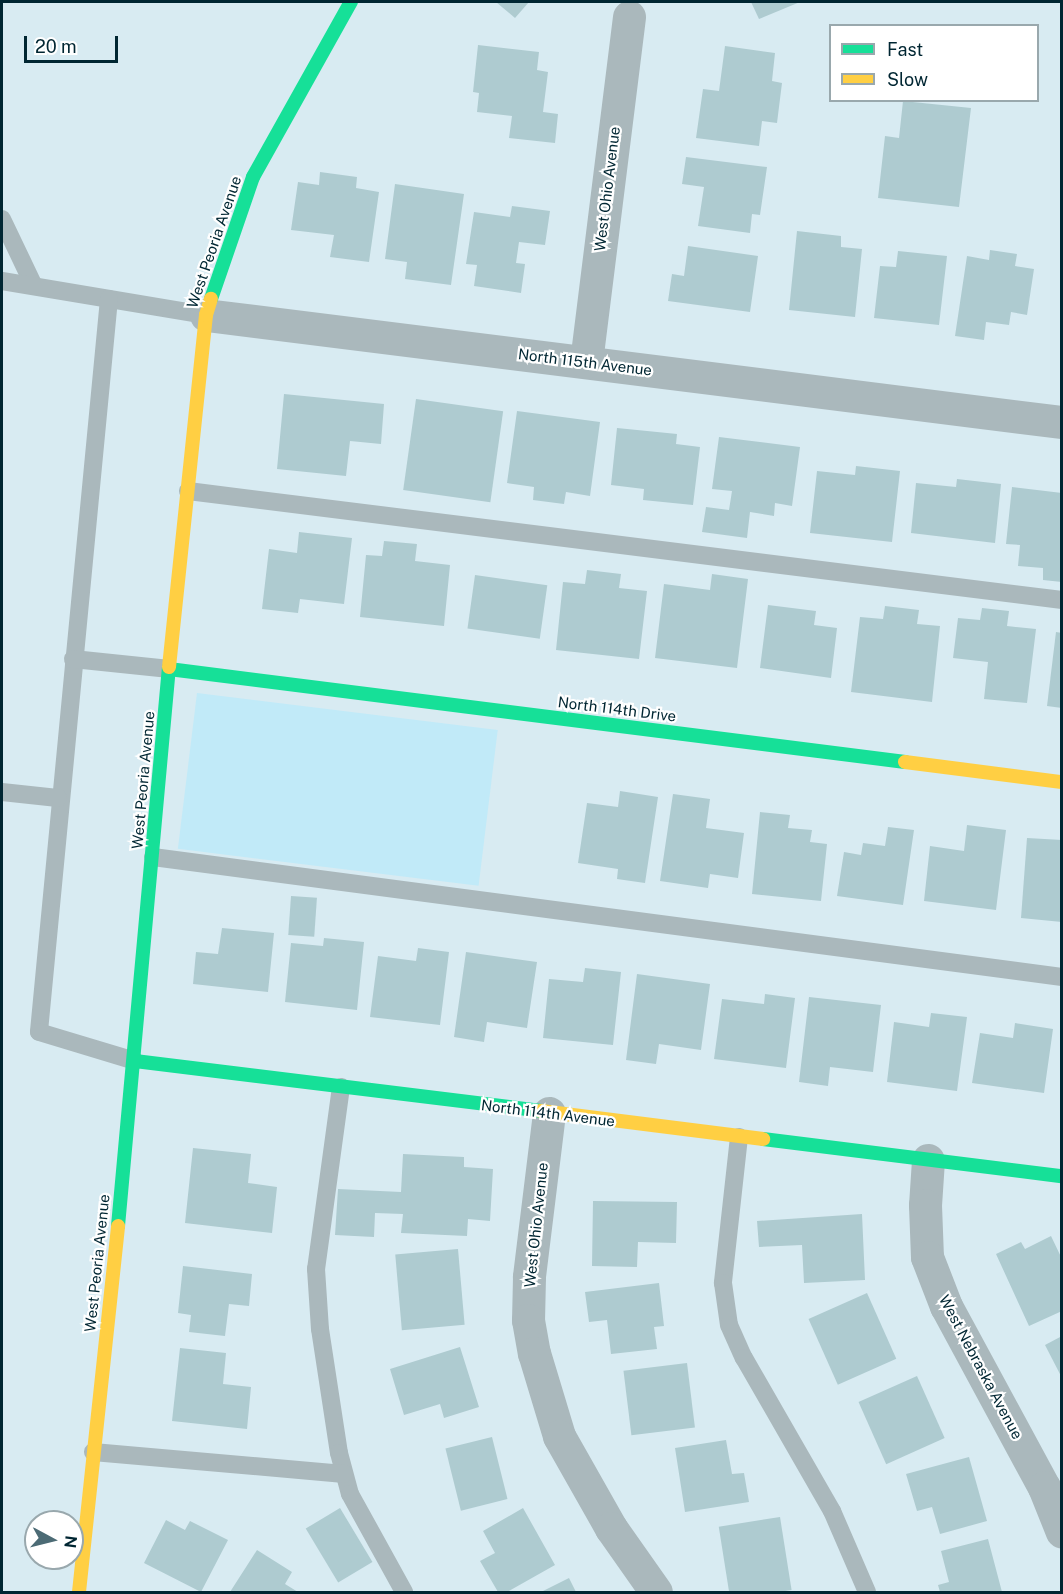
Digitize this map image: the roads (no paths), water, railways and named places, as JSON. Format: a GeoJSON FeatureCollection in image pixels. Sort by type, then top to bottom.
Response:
{"type":"FeatureCollection","features":[{"type":"Feature","properties":{"kind":"street","name":"West Peoria Avenue"},"geometry":{"type":"LineString","coordinates":[[79,1593],[135,1061],[169,669],[206,315],[253,177],[351,2]]}},
{"type":"Feature","properties":{"kind":"street","name":"West Ohio Avenue"},"geometry":{"type":"LineString","coordinates":[[586,362],[629,17]]}},
{"type":"Feature","properties":{"kind":"street","name":"North 115th Avenue"},"geometry":{"type":"LineString","coordinates":[[206,315],[1062,422]]}},
{"type":"Feature","properties":{"kind":"street","name":"North 114th Drive"},"geometry":{"type":"LineString","coordinates":[[169,669],[1062,782]]}},
{"type":"Feature","properties":{"kind":"street","name":"North 114th Avenue"},"geometry":{"type":"LineString","coordinates":[[135,1061],[1062,1176]]}},
{"type":"Feature","properties":{"kind":"street","name":"West Ohio Avenue"},"geometry":{"type":"LineString","coordinates":[[549,1113],[529,1267],[528,1320],[534,1353],[559,1436],[611,1528],[656,1593]]}},
{"type":"Feature","properties":{"kind":"street","name":"West Nebraska Avenue"},"geometry":{"type":"LineString","coordinates":[[928,1160],[924,1205],[927,1257],[946,1305],[1044,1487],[1062,1532]]}},
{"type":"Feature","properties":{"kind":"lane"},"geometry":{"type":"LineString","coordinates":[[2,219],[34,286]]}},
{"type":"Feature","properties":{"kind":"lane","name":"North 115th Avenue"},"geometry":{"type":"LineString","coordinates":[[2,281],[206,315]]}},
{"type":"Feature","properties":{"kind":"lane"},"geometry":{"type":"LineString","coordinates":[[2,792],[58,798],[109,299]]}},
{"type":"Feature","properties":{"kind":"lane"},"geometry":{"type":"LineString","coordinates":[[188,491],[1062,600]]}},
{"type":"Feature","properties":{"kind":"lane"},"geometry":{"type":"LineString","coordinates":[[73,659],[169,669]]}},
{"type":"Feature","properties":{"kind":"lane","name":"North 114th Avenue"},"geometry":{"type":"LineString","coordinates":[[58,798],[39,1032],[135,1061]]}},
{"type":"Feature","properties":{"kind":"lane"},"geometry":{"type":"LineString","coordinates":[[153,857],[1062,977]]}},
{"type":"Feature","properties":{"kind":"lane"},"geometry":{"type":"LineString","coordinates":[[341,1087],[316,1269],[320,1329],[344,1473],[350,1494],[404,1593]]}},
{"type":"Feature","properties":{"kind":"lane"},"geometry":{"type":"LineString","coordinates":[[739,1137],[723,1282],[729,1325],[744,1358],[832,1511],[867,1593]]}},
{"type":"Feature","properties":{"kind":"lane"},"geometry":{"type":"LineString","coordinates":[[93,1452],[344,1473]]}}]}
